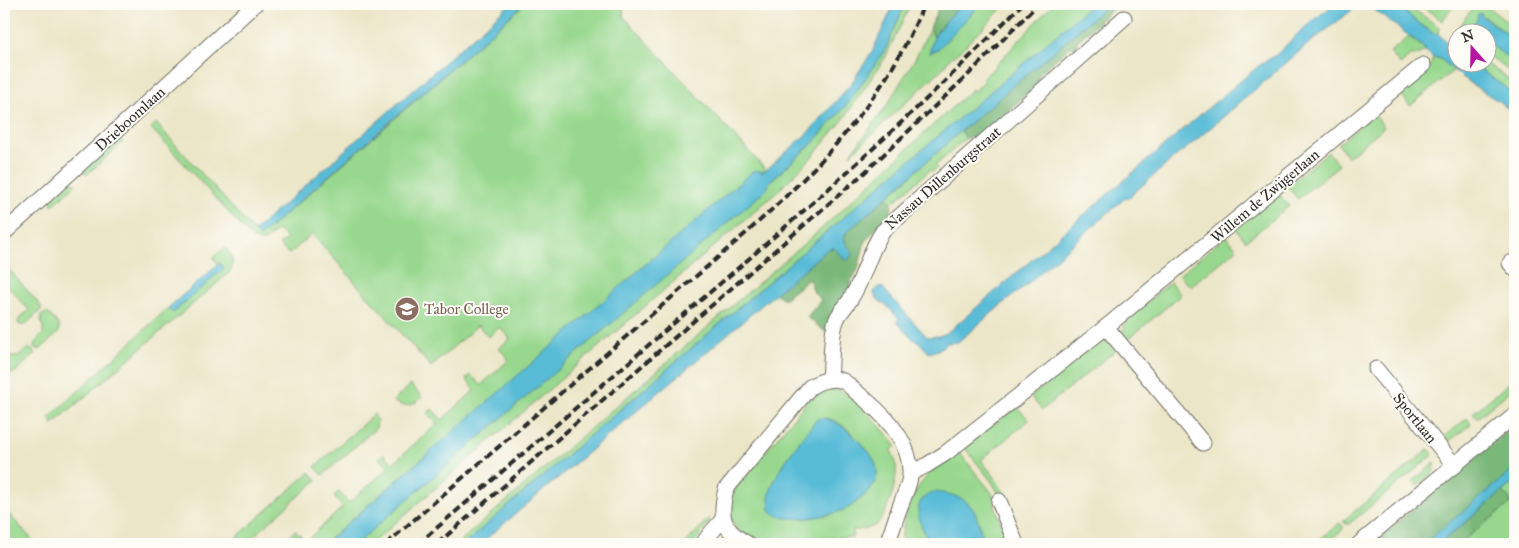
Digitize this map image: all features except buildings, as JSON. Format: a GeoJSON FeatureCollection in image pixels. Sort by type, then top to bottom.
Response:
{"type":"FeatureCollection","features":[{"type":"Feature","properties":{"kind":"street","name":"Drieboomlaan"},"geometry":{"type":"LineString","coordinates":[[4,233],[255,4]]}},
{"type":"Feature","properties":{"kind":"street","name":"Nassau Dillenburgstraat"},"geometry":{"type":"LineString","coordinates":[[830,379],[836,319],[852,298],[870,252],[883,231],[1124,18]]}},
{"type":"Feature","properties":{"kind":"street","name":"Willem de Zwijgerlaan"},"geometry":{"type":"LineString","coordinates":[[911,473],[946,453],[1106,327],[1423,66]]}},
{"type":"Feature","properties":{"kind":"street"},"geometry":{"type":"LineString","coordinates":[[1106,327],[1203,443]]}},
{"type":"Feature","properties":{"kind":"street","name":"Sportlaan"},"geometry":{"type":"LineString","coordinates":[[1376,369],[1455,466]]}},
{"type":"Feature","properties":{"kind":"street"},"geometry":{"type":"LineString","coordinates":[[748,544],[736,538],[728,530],[723,519],[722,504],[726,489],[810,387],[830,379],[844,381],[878,411],[904,446],[909,457],[911,473],[908,487],[887,544]]}},
{"type":"Feature","properties":{"kind":"street"},"geometry":{"type":"LineString","coordinates":[[1359,544],[1515,415]]}},
{"type":"Feature","properties":{"kind":"street"},"geometry":{"type":"LineString","coordinates":[[1000,501],[1016,544]]}},
{"type":"Feature","properties":{"kind":"street"},"geometry":{"type":"LineString","coordinates":[[703,544],[723,519]]}},
{"type":"Feature","properties":{"kind":"green space"},"geometry":{"type":"Polygon","coordinates":[[[524,4],[624,4],[623,16],[766,170],[404,474],[324,544],[297,544],[289,536],[295,530],[306,541],[343,507],[334,496],[339,492],[349,503],[388,468],[379,458],[384,454],[393,463],[437,424],[427,413],[432,409],[442,420],[475,390],[466,379],[471,375],[481,385],[509,360],[499,348],[510,339],[500,327],[488,337],[478,325],[431,367],[312,234],[289,254],[279,245],[287,239],[278,230],[263,242],[252,238],[151,128],[156,123],[259,237],[524,4]]]}},
{"type":"Feature","properties":{"kind":"green space"},"geometry":{"type":"Polygon","coordinates":[[[905,4],[911,4],[885,58],[843,120],[811,158],[777,192],[371,544],[356,544],[766,189],[770,181],[810,146],[850,101],[886,48],[905,4]]]}},
{"type":"Feature","properties":{"kind":"green space"},"geometry":{"type":"Polygon","coordinates":[[[940,4],[962,4],[943,24],[934,37],[930,28],[940,4]]]}},
{"type":"Feature","properties":{"kind":"green space"},"geometry":{"type":"Polygon","coordinates":[[[981,4],[1006,4],[960,51],[947,61],[945,66],[849,156],[886,107],[916,57],[930,28],[934,37],[930,53],[938,49],[981,4]]]}},
{"type":"Feature","properties":{"kind":"green space"},"geometry":{"type":"Polygon","coordinates":[[[1053,4],[1092,4],[464,544],[457,544],[820,230],[972,89],[974,91],[984,82],[982,80],[1053,4]]]}},
{"type":"Feature","properties":{"kind":"green space"},"geometry":{"type":"Polygon","coordinates":[[[1109,4],[1117,4],[1122,9],[1120,11],[1115,7],[1076,42],[1079,45],[1074,48],[1071,46],[1039,74],[1037,85],[978,137],[966,138],[961,131],[1109,4]]]}},
{"type":"Feature","properties":{"kind":"green space"},"geometry":{"type":"Polygon","coordinates":[[[1394,4],[1406,4],[1439,27],[1438,34],[1434,34],[1394,4]]]}},
{"type":"Feature","properties":{"kind":"green space"},"geometry":{"type":"Polygon","coordinates":[[[1419,4],[1455,4],[1442,21],[1419,4]]]}},
{"type":"Feature","properties":{"kind":"green space"},"geometry":{"type":"Polygon","coordinates":[[[1476,4],[1487,4],[1486,6],[1515,28],[1515,40],[1496,25],[1496,22],[1492,22],[1485,17],[1479,19],[1478,22],[1463,22],[1476,4]]]}},
{"type":"Feature","properties":{"kind":"green space"},"geometry":{"type":"Polygon","coordinates":[[[1409,37],[1424,48],[1425,51],[1415,56],[1413,54],[1400,65],[1390,52],[1409,37]]]}},
{"type":"Feature","properties":{"kind":"green space"},"geometry":{"type":"Polygon","coordinates":[[[1496,49],[1515,63],[1515,76],[1496,61],[1496,49]]]}},
{"type":"Feature","properties":{"kind":"green space"},"geometry":{"type":"Polygon","coordinates":[[[1433,57],[1439,58],[1446,64],[1446,72],[1452,72],[1410,106],[1403,97],[1402,92],[1429,68],[1433,57]]]}},
{"type":"Feature","properties":{"kind":"green space"},"geometry":{"type":"Polygon","coordinates":[[[1496,70],[1515,84],[1515,95],[1484,72],[1496,72],[1496,70]]]}},
{"type":"Feature","properties":{"kind":"green space"},"geometry":{"type":"Polygon","coordinates":[[[1374,114],[1384,127],[1348,157],[1338,144],[1374,114]]]}},
{"type":"Feature","properties":{"kind":"green space"},"geometry":{"type":"Polygon","coordinates":[[[961,131],[966,138],[935,166],[937,168],[933,172],[930,170],[892,203],[887,197],[961,131]]]}},
{"type":"Feature","properties":{"kind":"green space"},"geometry":{"type":"Polygon","coordinates":[[[119,138],[123,142],[86,175],[83,171],[119,138]]]}},
{"type":"Feature","properties":{"kind":"green space"},"geometry":{"type":"Polygon","coordinates":[[[1328,152],[1339,165],[1298,199],[1287,186],[1328,152]]]}},
{"type":"Feature","properties":{"kind":"green space"},"geometry":{"type":"Polygon","coordinates":[[[72,181],[76,184],[53,205],[50,201],[72,181]]]}},
{"type":"Feature","properties":{"kind":"green space"},"geometry":{"type":"Polygon","coordinates":[[[1278,193],[1289,206],[1246,241],[1235,228],[1278,193]]]}},
{"type":"Feature","properties":{"kind":"green space"},"geometry":{"type":"Polygon","coordinates":[[[887,197],[892,203],[891,214],[880,223],[867,239],[858,269],[850,283],[850,287],[840,305],[830,314],[828,334],[807,317],[821,300],[814,293],[809,279],[784,299],[775,293],[828,249],[835,249],[846,244],[844,238],[847,232],[887,197]]]}},
{"type":"Feature","properties":{"kind":"green space"},"geometry":{"type":"Polygon","coordinates":[[[1226,236],[1237,249],[1190,287],[1179,275],[1226,236]]]}},
{"type":"Feature","properties":{"kind":"green space"},"geometry":{"type":"Polygon","coordinates":[[[225,247],[232,259],[230,272],[53,424],[49,418],[168,308],[173,313],[224,268],[213,258],[225,247]]]}},
{"type":"Feature","properties":{"kind":"green space"},"geometry":{"type":"Polygon","coordinates":[[[4,264],[41,306],[41,310],[24,326],[18,324],[19,319],[29,310],[4,282],[4,264]]]}},
{"type":"Feature","properties":{"kind":"green space"},"geometry":{"type":"Polygon","coordinates":[[[1170,282],[1181,295],[1127,340],[1123,332],[1125,321],[1170,282]]]}},
{"type":"Feature","properties":{"kind":"green space"},"geometry":{"type":"Polygon","coordinates":[[[48,313],[59,325],[59,332],[41,349],[36,349],[34,347],[35,342],[43,334],[41,316],[48,313]]]}},
{"type":"Feature","properties":{"kind":"green space"},"geometry":{"type":"Polygon","coordinates":[[[1101,341],[1110,343],[1116,350],[1042,410],[1031,397],[1096,343],[1101,341]]]}},
{"type":"Feature","properties":{"kind":"green space"},"geometry":{"type":"Polygon","coordinates":[[[27,349],[31,349],[34,355],[14,373],[7,373],[4,369],[4,354],[7,354],[9,357],[18,357],[27,349]]]}},
{"type":"Feature","properties":{"kind":"green space"},"geometry":{"type":"Polygon","coordinates":[[[1515,378],[1515,387],[1477,418],[1473,413],[1515,378]]]}},
{"type":"Feature","properties":{"kind":"green space"},"geometry":{"type":"Polygon","coordinates":[[[411,385],[422,397],[419,400],[405,406],[393,401],[411,385]]]}},
{"type":"Feature","properties":{"kind":"green space"},"geometry":{"type":"Polygon","coordinates":[[[830,388],[849,395],[889,436],[896,446],[891,451],[896,462],[895,480],[884,514],[876,525],[865,529],[853,530],[853,537],[761,539],[744,534],[733,523],[731,516],[731,499],[734,490],[815,393],[830,388]],[[817,419],[784,464],[776,479],[783,517],[809,518],[848,508],[870,490],[868,451],[840,424],[830,419],[817,419]]]}},
{"type":"Feature","properties":{"kind":"green space"},"geometry":{"type":"Polygon","coordinates":[[[1017,407],[1029,420],[981,460],[994,476],[1008,499],[1001,498],[992,482],[965,446],[1017,407]]]}},
{"type":"Feature","properties":{"kind":"green space"},"geometry":{"type":"Polygon","coordinates":[[[374,414],[377,421],[376,428],[323,475],[315,467],[374,414]]]}},
{"type":"Feature","properties":{"kind":"green space"},"geometry":{"type":"Polygon","coordinates":[[[1467,418],[1471,424],[1447,443],[1443,438],[1467,418]]]}},
{"type":"Feature","properties":{"kind":"green space"},"geometry":{"type":"Polygon","coordinates":[[[1515,425],[1515,469],[1423,544],[1374,544],[1375,541],[1515,425]]]}},
{"type":"Feature","properties":{"kind":"green space"},"geometry":{"type":"Polygon","coordinates":[[[1429,449],[1433,455],[1349,524],[1343,521],[1429,449]]]}},
{"type":"Feature","properties":{"kind":"green space"},"geometry":{"type":"Polygon","coordinates":[[[959,452],[992,493],[1008,544],[983,544],[979,522],[926,537],[931,544],[902,544],[906,514],[914,495],[933,470],[959,452]]]}},
{"type":"Feature","properties":{"kind":"green space"},"geometry":{"type":"Polygon","coordinates":[[[1436,462],[1433,473],[1417,486],[1413,481],[1436,462]]]}},
{"type":"Feature","properties":{"kind":"green space"},"geometry":{"type":"Polygon","coordinates":[[[310,472],[317,480],[245,544],[229,544],[310,472]]]}},
{"type":"Feature","properties":{"kind":"green space"},"geometry":{"type":"Polygon","coordinates":[[[1515,481],[1515,544],[1440,544],[1515,481]]]}},
{"type":"Feature","properties":{"kind":"green space"},"geometry":{"type":"Polygon","coordinates":[[[1502,492],[1509,498],[1511,503],[1459,544],[1439,544],[1502,492]]]}},
{"type":"Feature","properties":{"kind":"green space"},"geometry":{"type":"Polygon","coordinates":[[[6,511],[36,544],[4,544],[4,514],[6,511]]]}},
{"type":"Feature","properties":{"kind":"green space"},"geometry":{"type":"Polygon","coordinates":[[[709,518],[710,521],[693,544],[685,544],[709,518]]]}},
{"type":"Feature","properties":{"kind":"green space"},"geometry":{"type":"Polygon","coordinates":[[[1340,523],[1343,529],[1325,544],[1314,544],[1340,523]]]}},
{"type":"Feature","properties":{"kind":"water"},"geometry":{"type":"Polygon","coordinates":[[[510,4],[524,4],[258,236],[255,230],[510,4]]]}},
{"type":"Feature","properties":{"kind":"water"},"geometry":{"type":"Polygon","coordinates":[[[894,4],[905,4],[886,48],[850,101],[810,146],[770,181],[767,189],[356,544],[324,544],[753,171],[758,170],[762,172],[766,170],[810,131],[851,84],[873,50],[894,4]]]}},
{"type":"Feature","properties":{"kind":"water"},"geometry":{"type":"Polygon","coordinates":[[[962,4],[981,4],[938,49],[929,53],[934,37],[943,24],[962,4]]]}},
{"type":"Feature","properties":{"kind":"water"},"geometry":{"type":"Polygon","coordinates":[[[1092,4],[1109,4],[847,232],[844,238],[853,253],[849,259],[846,261],[834,248],[828,249],[480,544],[464,544],[1022,65],[1092,4]]]}},
{"type":"Feature","properties":{"kind":"water"},"geometry":{"type":"Polygon","coordinates":[[[1334,4],[1394,4],[1446,41],[1446,64],[1439,58],[1434,58],[1424,50],[1424,47],[1372,8],[1361,5],[1356,7],[1307,45],[1128,198],[1125,198],[1029,283],[958,342],[947,343],[938,350],[929,353],[897,322],[899,319],[874,294],[874,291],[881,286],[927,337],[939,336],[948,332],[1201,114],[1261,64],[1276,55],[1303,29],[1334,4]]]}},
{"type":"Feature","properties":{"kind":"water"},"geometry":{"type":"Polygon","coordinates":[[[1481,13],[1490,22],[1475,22],[1478,18],[1477,15],[1481,13]]]}},
{"type":"Feature","properties":{"kind":"water"},"geometry":{"type":"Polygon","coordinates":[[[1496,26],[1515,40],[1515,63],[1496,49],[1496,26]]]}},
{"type":"Feature","properties":{"kind":"water"},"geometry":{"type":"Polygon","coordinates":[[[1456,72],[1484,72],[1515,95],[1515,114],[1498,101],[1456,72]]]}},
{"type":"Feature","properties":{"kind":"water"},"geometry":{"type":"Polygon","coordinates":[[[220,263],[224,268],[173,313],[168,308],[220,263]]]}},
{"type":"Feature","properties":{"kind":"water"},"geometry":{"type":"Polygon","coordinates":[[[824,418],[839,424],[859,441],[875,462],[877,477],[860,500],[841,511],[823,516],[801,518],[776,515],[770,510],[769,498],[775,479],[787,459],[817,419],[824,418]]]}},
{"type":"Feature","properties":{"kind":"water"},"geometry":{"type":"Polygon","coordinates":[[[1515,469],[1515,481],[1439,544],[1423,544],[1515,469]]]}},
{"type":"Feature","properties":{"kind":"water"},"geometry":{"type":"Polygon","coordinates":[[[936,492],[959,497],[972,507],[976,514],[983,544],[931,544],[920,522],[918,510],[924,498],[936,492]]]}},
{"type":"Feature","properties":{"kind":"railway"},"geometry":{"type":"LineString","coordinates":[[386,544],[745,234],[825,157],[848,130],[891,71],[924,4]]}},
{"type":"Feature","properties":{"kind":"railway"},"geometry":{"type":"LineString","coordinates":[[418,544],[829,189],[946,80],[1022,4]]}},
{"type":"Feature","properties":{"kind":"railway"},"geometry":{"type":"LineString","coordinates":[[437,544],[864,173],[969,74],[1038,4]]}},
{"type":"Feature","properties":{"kind":"place","name":"Tabor College"},"geometry":{"type":"Point","coordinates":[407,309]}}]}
